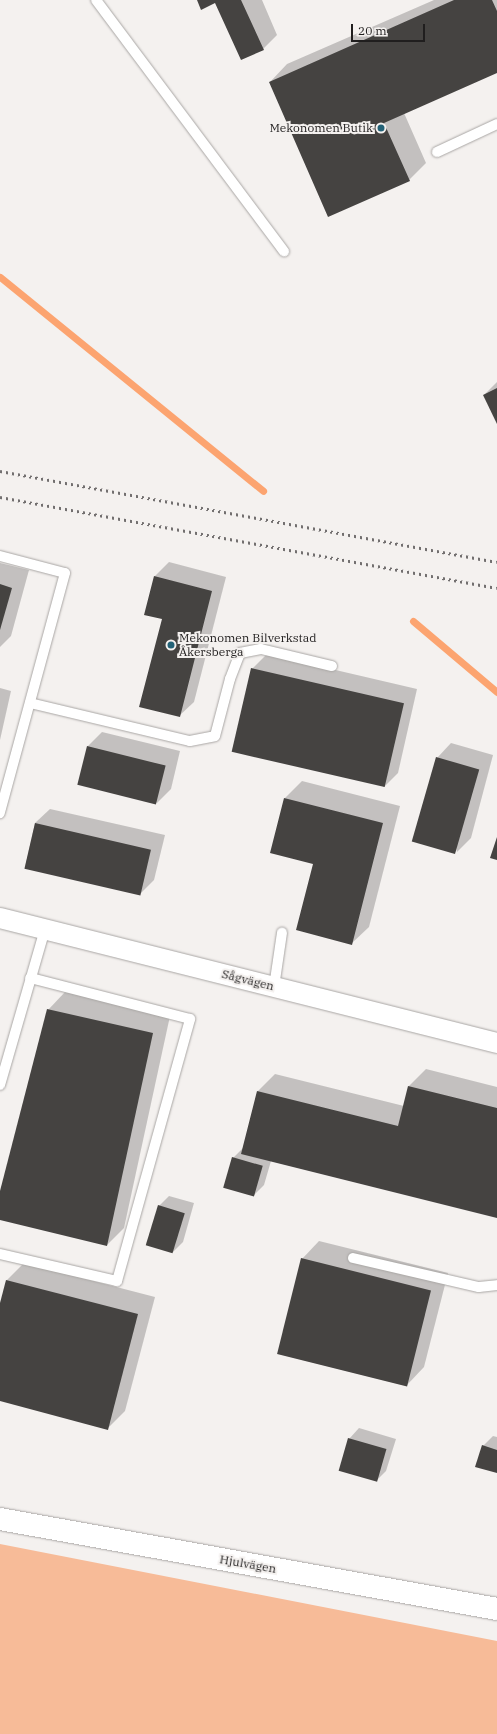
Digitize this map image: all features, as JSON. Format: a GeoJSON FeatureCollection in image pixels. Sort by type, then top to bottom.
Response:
{"type":"FeatureCollection","features":[{"type":"Feature","properties":{"kind":"street","name":"Sågvägen"},"geometry":{"type":"LineString","coordinates":[[0,918],[497,1043]]}},
{"type":"Feature","properties":{"kind":"street","name":"Hjulvägen"},"geometry":{"type":"LineString","coordinates":[[0,1519],[497,1609]]}},
{"type":"Feature","properties":{"kind":"lane"},"geometry":{"type":"LineString","coordinates":[[96,0],[284,251]]}},
{"type":"Feature","properties":{"kind":"lane"},"geometry":{"type":"LineString","coordinates":[[437,152],[497,124]]}},
{"type":"Feature","properties":{"kind":"lane"},"geometry":{"type":"LineString","coordinates":[[0,556],[65,573],[0,813]]}},
{"type":"Feature","properties":{"kind":"lane"},"geometry":{"type":"LineString","coordinates":[[30,703],[190,741],[215,736],[230,679],[240,653],[261,649],[332,666]]}},
{"type":"Feature","properties":{"kind":"lane"},"geometry":{"type":"LineString","coordinates":[[0,1084],[45,929]]}},
{"type":"Feature","properties":{"kind":"lane"},"geometry":{"type":"LineString","coordinates":[[274,987],[282,933]]}},
{"type":"Feature","properties":{"kind":"lane"},"geometry":{"type":"LineString","coordinates":[[0,1254],[117,1281],[190,1019],[30,978]]}},
{"type":"Feature","properties":{"kind":"lane"},"geometry":{"type":"LineString","coordinates":[[353,1258],[479,1286],[497,1285]]}},
{"type":"Feature","properties":{"kind":"shaded area"},"geometry":{"type":"Polygon","coordinates":[[[0,1544],[497,1641],[497,1734],[0,1734],[0,1544]]]}},
{"type":"Feature","properties":{"kind":"building"},"geometry":{"type":"Polygon","coordinates":[[[197,0],[241,0],[264,50],[241,60],[215,3],[201,10],[197,0]]]}},
{"type":"Feature","properties":{"kind":"building"},"geometry":{"type":"Polygon","coordinates":[[[454,0],[492,0],[497,11],[497,73],[384,123],[410,181],[328,217],[269,82],[454,0]]]}},
{"type":"Feature","properties":{"kind":"building"},"geometry":{"type":"Polygon","coordinates":[[[497,388],[497,424],[483,395],[497,388]]]}},
{"type":"Feature","properties":{"kind":"building"},"geometry":{"type":"Polygon","coordinates":[[[154,576],[212,591],[180,717],[139,707],[162,619],[144,615],[154,576]]]}},
{"type":"Feature","properties":{"kind":"building"},"geometry":{"type":"Polygon","coordinates":[[[0,584],[12,588],[0,630],[0,584]]]}},
{"type":"Feature","properties":{"kind":"building"},"geometry":{"type":"Polygon","coordinates":[[[251,668],[404,703],[385,787],[232,752],[251,668]]]}},
{"type":"Feature","properties":{"kind":"building"},"geometry":{"type":"Polygon","coordinates":[[[87,746],[166,766],[156,804],[77,785],[87,746]]]}},
{"type":"Feature","properties":{"kind":"building"},"geometry":{"type":"Polygon","coordinates":[[[436,757],[479,769],[455,854],[412,842],[436,757]]]}},
{"type":"Feature","properties":{"kind":"building"},"geometry":{"type":"Polygon","coordinates":[[[284,798],[383,823],[352,945],[296,930],[313,864],[270,853],[284,798]]]}},
{"type":"Feature","properties":{"kind":"building"},"geometry":{"type":"Polygon","coordinates":[[[35,823],[151,850],[140,896],[24,869],[35,823]]]}},
{"type":"Feature","properties":{"kind":"building"},"geometry":{"type":"Polygon","coordinates":[[[497,837],[497,860],[490,858],[497,837]]]}},
{"type":"Feature","properties":{"kind":"building"},"geometry":{"type":"Polygon","coordinates":[[[47,1009],[153,1033],[107,1246],[0,1220],[0,1191],[47,1009]]]}},
{"type":"Feature","properties":{"kind":"building"},"geometry":{"type":"Polygon","coordinates":[[[408,1086],[497,1108],[497,1218],[241,1154],[257,1091],[398,1126],[408,1086]]]}},
{"type":"Feature","properties":{"kind":"building"},"geometry":{"type":"Polygon","coordinates":[[[232,1157],[263,1166],[254,1197],[223,1188],[232,1157]]]}},
{"type":"Feature","properties":{"kind":"building"},"geometry":{"type":"Polygon","coordinates":[[[158,1205],[185,1213],[172,1253],[146,1245],[158,1205]]]}},
{"type":"Feature","properties":{"kind":"building"},"geometry":{"type":"Polygon","coordinates":[[[301,1258],[431,1290],[407,1386],[277,1354],[301,1258]]]}},
{"type":"Feature","properties":{"kind":"building"},"geometry":{"type":"Polygon","coordinates":[[[6,1280],[138,1314],[108,1430],[0,1401],[0,1303],[6,1280]]]}},
{"type":"Feature","properties":{"kind":"building"},"geometry":{"type":"Polygon","coordinates":[[[348,1438],[386,1449],[377,1482],[339,1471],[348,1438]]]}},
{"type":"Feature","properties":{"kind":"building"},"geometry":{"type":"Polygon","coordinates":[[[482,1445],[497,1450],[497,1473],[475,1467],[482,1445]]]}},
{"type":"Feature","properties":{"kind":"waterway"},"geometry":{"type":"LineString","coordinates":[[0,277],[263,491]]}},
{"type":"Feature","properties":{"kind":"waterway"},"geometry":{"type":"LineString","coordinates":[[413,621],[497,692]]}},
{"type":"Feature","properties":{"kind":"railway"},"geometry":{"type":"LineString","coordinates":[[0,471],[497,562]]}},
{"type":"Feature","properties":{"kind":"railway"},"geometry":{"type":"LineString","coordinates":[[0,497],[497,588]]}},
{"type":"Feature","properties":{"kind":"place","name":"Mekonomen Butik"},"geometry":{"type":"Point","coordinates":[381,128]}},
{"type":"Feature","properties":{"kind":"place","name":"Mekonomen Bilverkstad Åkersberga"},"geometry":{"type":"Point","coordinates":[171,645]}}]}
